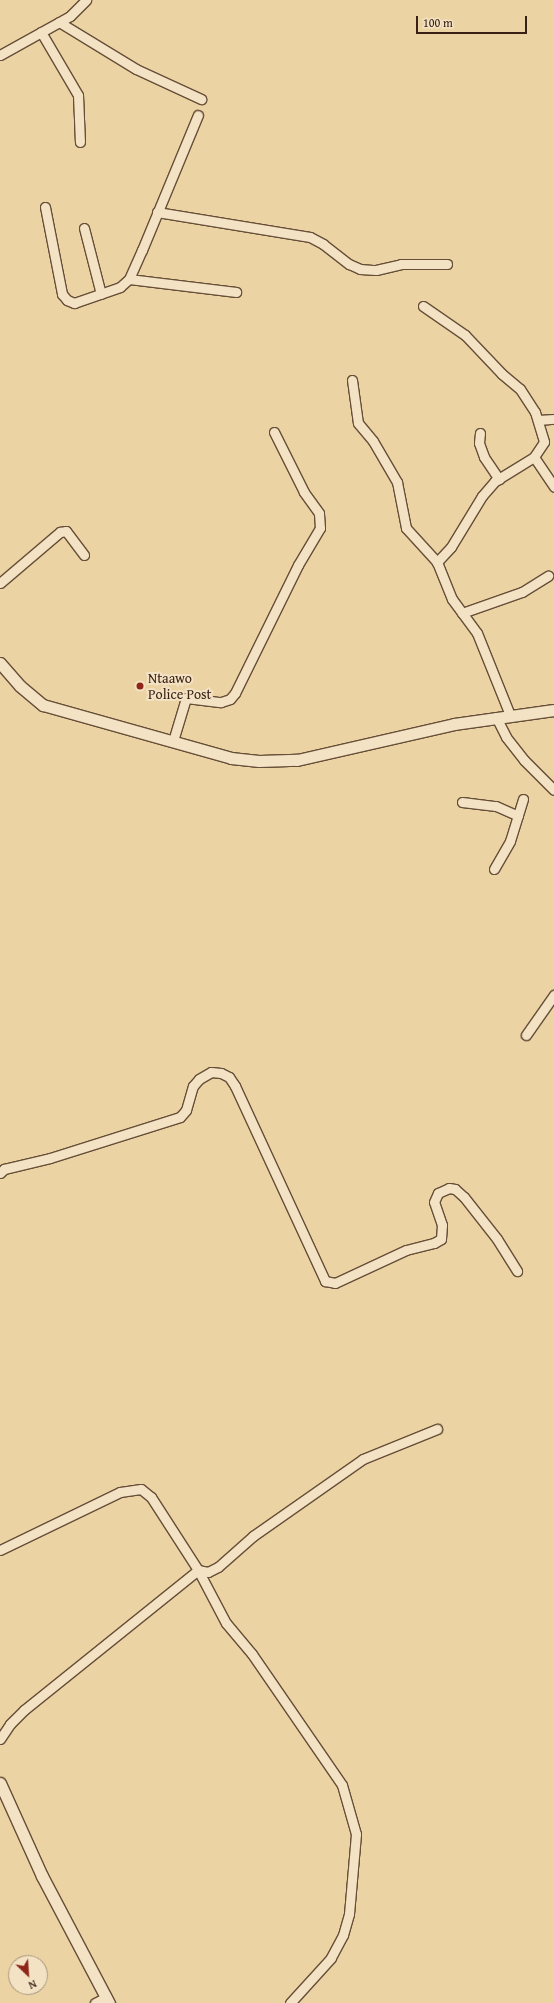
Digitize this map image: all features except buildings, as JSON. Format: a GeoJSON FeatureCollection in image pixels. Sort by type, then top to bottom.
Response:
{"type":"FeatureCollection","features":[{"type":"Feature","properties":{"kind":"street"},"geometry":{"type":"LineString","coordinates":[[0,55],[59,22],[81,7],[86,0]]}},
{"type":"Feature","properties":{"kind":"street"},"geometry":{"type":"LineString","coordinates":[[59,22],[136,69],[201,99]]}},
{"type":"Feature","properties":{"kind":"street"},"geometry":{"type":"LineString","coordinates":[[41,32],[78,94],[80,142]]}},
{"type":"Feature","properties":{"kind":"street"},"geometry":{"type":"LineString","coordinates":[[45,207],[62,294],[74,302],[120,287],[129,279],[198,115]]}},
{"type":"Feature","properties":{"kind":"street"},"geometry":{"type":"LineString","coordinates":[[157,212],[310,237],[322,244],[348,264],[360,269],[376,270],[401,264],[447,264]]}},
{"type":"Feature","properties":{"kind":"street"},"geometry":{"type":"LineString","coordinates":[[84,228],[101,294]]}},
{"type":"Feature","properties":{"kind":"street"},"geometry":{"type":"LineString","coordinates":[[129,279],[236,292]]}},
{"type":"Feature","properties":{"kind":"street"},"geometry":{"type":"LineString","coordinates":[[423,306],[465,335],[485,354],[502,374],[520,389],[538,420],[544,442],[534,457],[498,480],[482,496],[451,547],[437,562]]}},
{"type":"Feature","properties":{"kind":"street"},"geometry":{"type":"LineString","coordinates":[[352,380],[358,423],[373,441],[397,482],[406,528],[437,562],[452,599],[477,633],[510,715]]}},
{"type":"Feature","properties":{"kind":"street"},"geometry":{"type":"LineString","coordinates":[[538,420],[554,420]]}},
{"type":"Feature","properties":{"kind":"street"},"geometry":{"type":"LineString","coordinates":[[173,741],[186,698],[221,702],[230,699],[236,693],[252,654],[298,565],[320,528],[319,513],[304,492],[274,432]]}},
{"type":"Feature","properties":{"kind":"street"},"geometry":{"type":"LineString","coordinates":[[480,433],[479,443],[484,457],[498,480]]}},
{"type":"Feature","properties":{"kind":"street"},"geometry":{"type":"LineString","coordinates":[[534,457],[554,486]]}},
{"type":"Feature","properties":{"kind":"street"},"geometry":{"type":"LineString","coordinates":[[0,583],[60,532],[66,531],[84,555]]}},
{"type":"Feature","properties":{"kind":"street"},"geometry":{"type":"LineString","coordinates":[[462,613],[522,592],[548,576]]}},
{"type":"Feature","properties":{"kind":"street"},"geometry":{"type":"LineString","coordinates":[[0,663],[20,686],[43,705],[231,758],[279,761],[496,717],[554,710]]}},
{"type":"Feature","properties":{"kind":"street"},"geometry":{"type":"LineString","coordinates":[[496,717],[506,738],[524,760],[554,790]]}},
{"type":"Feature","properties":{"kind":"street"},"geometry":{"type":"LineString","coordinates":[[494,869],[510,841],[523,798]]}},
{"type":"Feature","properties":{"kind":"street"},"geometry":{"type":"LineString","coordinates":[[462,802],[496,806],[518,816]]}},
{"type":"Feature","properties":{"kind":"street"},"geometry":{"type":"LineString","coordinates":[[526,1035],[554,995]]}},
{"type":"Feature","properties":{"kind":"street"},"geometry":{"type":"LineString","coordinates":[[0,1173],[4,1169],[50,1158],[180,1117],[186,1110],[193,1086],[199,1079],[212,1072],[221,1073],[229,1077],[235,1086],[324,1281],[336,1283],[406,1250],[434,1243],[441,1239],[442,1225],[434,1202],[438,1193],[449,1188],[455,1189],[464,1197],[497,1239],[517,1271]]}},
{"type":"Feature","properties":{"kind":"street"},"geometry":{"type":"LineString","coordinates":[[198,1570],[208,1572],[218,1567],[253,1536],[363,1459],[437,1428]]}},
{"type":"Feature","properties":{"kind":"street"},"geometry":{"type":"LineString","coordinates":[[0,1550],[120,1492],[141,1489],[151,1497],[198,1570],[226,1623],[252,1654],[342,1785],[356,1834],[349,1914],[343,1934],[331,1958],[316,1977],[290,2003]]}},
{"type":"Feature","properties":{"kind":"street"},"geometry":{"type":"LineString","coordinates":[[0,1740],[10,1724],[24,1710],[198,1570]]}},
{"type":"Feature","properties":{"kind":"street"},"geometry":{"type":"LineString","coordinates":[[0,1783],[42,1876],[108,2000],[95,2003]]}},
{"type":"Feature","properties":{"kind":"place","name":"Ntaawo Police Post"},"geometry":{"type":"Point","coordinates":[140,686]}}]}
